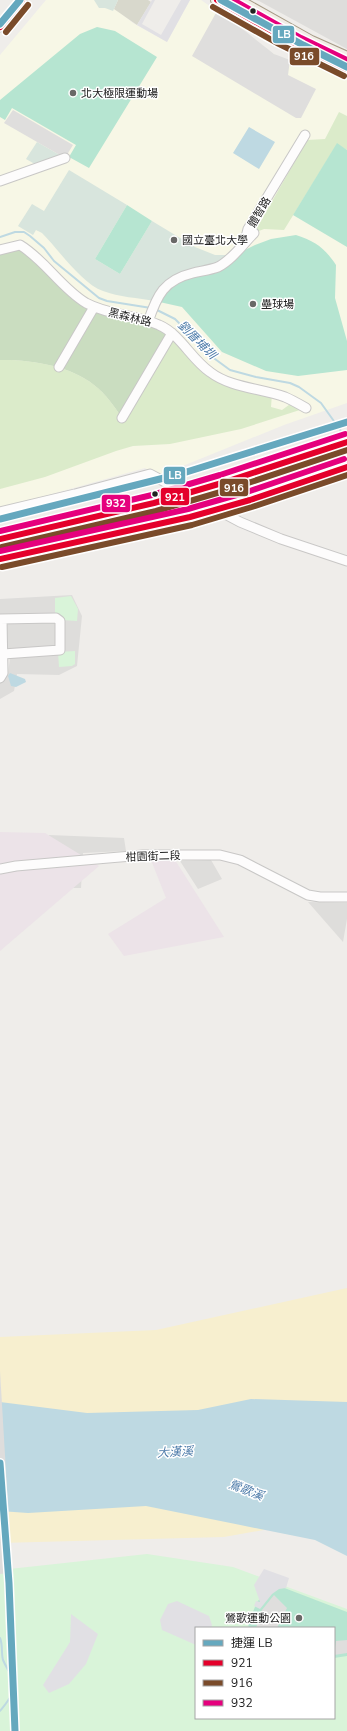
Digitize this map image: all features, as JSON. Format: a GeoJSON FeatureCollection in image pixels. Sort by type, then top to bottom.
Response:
{"type":"FeatureCollection","features":[{"type":"Feature","properties":{"kind":"highway"},"geometry":{"type":"LineString","coordinates":[[0,539],[154,503],[222,483],[324,448],[347,442]]}},
{"type":"Feature","properties":{"kind":"highway"},"geometry":{"type":"LineString","coordinates":[[0,559],[71,545],[191,517],[262,496],[347,467]]}},
{"type":"Feature","properties":{"kind":"main road"},"geometry":{"type":"LineString","coordinates":[[217,0],[275,34],[347,69]]}},
{"type":"Feature","properties":{"kind":"main road"},"geometry":{"type":"LineString","coordinates":[[236,0],[311,42],[347,58]]}},
{"type":"Feature","properties":{"kind":"street"},"geometry":{"type":"LineString","coordinates":[[0,27],[22,0]]}},
{"type":"Feature","properties":{"kind":"street","name":"體智路"},"geometry":{"type":"LineString","coordinates":[[148,322],[155,301],[160,292],[168,284],[180,277],[217,267],[225,263],[254,233],[246,237],[248,229],[305,135]]}},
{"type":"Feature","properties":{"kind":"street"},"geometry":{"type":"LineString","coordinates":[[0,182],[65,158]]}},
{"type":"Feature","properties":{"kind":"street","name":"黑森林路"},"geometry":{"type":"LineString","coordinates":[[0,250],[20,245],[73,292],[94,307],[105,312],[159,325],[172,333],[210,372],[241,386],[285,397],[306,408]]}},
{"type":"Feature","properties":{"kind":"street"},"geometry":{"type":"LineString","coordinates":[[59,367],[94,307]]}},
{"type":"Feature","properties":{"kind":"street"},"geometry":{"type":"LineString","coordinates":[[122,418],[172,333]]}},
{"type":"Feature","properties":{"kind":"street"},"geometry":{"type":"LineString","coordinates":[[0,512],[150,474],[240,522],[281,539],[347,561]]}},
{"type":"Feature","properties":{"kind":"street"},"geometry":{"type":"LineString","coordinates":[[0,678],[3,673],[1,619],[56,618],[60,620],[60,650],[3,654]]}},
{"type":"Feature","properties":{"kind":"street","name":"柑園街二段"},"geometry":{"type":"LineString","coordinates":[[0,869],[16,866],[143,855],[220,855],[240,860],[308,895],[320,897],[347,897]]}},
{"type":"Feature","properties":{"kind":"shaded area","name":"國立臺北大學"},"geometry":{"type":"Polygon","coordinates":[[[46,0],[118,0],[114,8],[133,23],[167,42],[190,0],[201,0],[279,57],[332,70],[347,77],[347,403],[284,425],[158,476],[145,468],[27,501],[0,507],[0,55],[46,0]]]}},
{"type":"Feature","properties":{"kind":"shaded area"},"geometry":{"type":"Polygon","coordinates":[[[94,0],[118,0],[113,11],[105,8],[99,8],[94,0]]]}},
{"type":"Feature","properties":{"kind":"shaded area"},"geometry":{"type":"Polygon","coordinates":[[[118,0],[148,0],[151,2],[137,25],[114,9],[118,0]]]}},
{"type":"Feature","properties":{"kind":"shaded area"},"geometry":{"type":"Polygon","coordinates":[[[152,0],[155,0],[142,24],[161,35],[181,0],[190,0],[167,42],[137,25],[152,0]]]}},
{"type":"Feature","properties":{"kind":"shaded area"},"geometry":{"type":"Polygon","coordinates":[[[256,0],[347,0],[347,49],[259,1],[256,0]]]}},
{"type":"Feature","properties":{"kind":"shaded area"},"geometry":{"type":"Polygon","coordinates":[[[217,11],[274,54],[290,60],[288,75],[316,89],[301,118],[296,118],[192,56],[217,11]]]}},
{"type":"Feature","properties":{"kind":"shaded area"},"geometry":{"type":"Polygon","coordinates":[[[13,110],[73,145],[65,158],[4,123],[13,110]]]}},
{"type":"Feature","properties":{"kind":"shaded area"},"geometry":{"type":"Polygon","coordinates":[[[37,142],[65,158],[40,167],[26,159],[37,142]]]}},
{"type":"Feature","properties":{"kind":"shaded area"},"geometry":{"type":"Polygon","coordinates":[[[69,170],[127,205],[95,259],[120,274],[152,221],[195,247],[215,255],[233,255],[155,301],[115,295],[95,287],[71,266],[42,233],[36,230],[33,235],[18,226],[32,204],[44,211],[69,170]]]}},
{"type":"Feature","properties":{"kind":"shaded area"},"geometry":{"type":"Polygon","coordinates":[[[72,595],[82,616],[77,666],[59,675],[17,674],[14,691],[0,699],[0,679],[8,675],[10,657],[63,652],[63,617],[0,614],[0,599],[72,595]]]}},
{"type":"Feature","properties":{"kind":"shaded area"},"geometry":{"type":"Polygon","coordinates":[[[57,621],[58,648],[6,651],[4,622],[57,621]]]}},
{"type":"Feature","properties":{"kind":"shaded area"},"geometry":{"type":"Polygon","coordinates":[[[0,832],[45,833],[99,866],[0,951],[0,832]]]}},
{"type":"Feature","properties":{"kind":"shaded area"},"geometry":{"type":"Polygon","coordinates":[[[49,835],[124,838],[126,851],[83,853],[81,888],[65,888],[50,853],[49,835]]]}},
{"type":"Feature","properties":{"kind":"shaded area"},"geometry":{"type":"Polygon","coordinates":[[[151,860],[175,860],[224,937],[124,956],[108,934],[166,898],[151,860]]]}},
{"type":"Feature","properties":{"kind":"shaded area"},"geometry":{"type":"Polygon","coordinates":[[[211,860],[222,879],[198,889],[180,861],[211,860]]]}},
{"type":"Feature","properties":{"kind":"shaded area"},"geometry":{"type":"Polygon","coordinates":[[[308,902],[347,903],[347,919],[343,942],[308,902]]]}},
{"type":"Feature","properties":{"kind":"shaded area"},"geometry":{"type":"Polygon","coordinates":[[[264,1569],[289,1578],[286,1588],[279,1589],[272,1594],[260,1609],[254,1606],[256,1601],[260,1602],[254,1585],[264,1569]]]}},
{"type":"Feature","properties":{"kind":"shaded area"},"geometry":{"type":"Polygon","coordinates":[[[274,1595],[287,1608],[278,1627],[256,1627],[262,1610],[274,1595]]]}},
{"type":"Feature","properties":{"kind":"shaded area"},"geometry":{"type":"Polygon","coordinates":[[[177,1601],[209,1616],[211,1627],[195,1627],[195,1645],[162,1630],[160,1620],[168,1604],[177,1601]]]}},
{"type":"Feature","properties":{"kind":"shaded area"},"geometry":{"type":"Polygon","coordinates":[[[71,1614],[98,1634],[86,1664],[69,1684],[49,1693],[43,1685],[70,1642],[71,1614]]]}},
{"type":"Feature","properties":{"kind":"shaded area"},"geometry":{"type":"Polygon","coordinates":[[[347,1640],[347,1653],[335,1655],[336,1641],[347,1640]]]}},
{"type":"Feature","properties":{"kind":"green space","name":"北大極限運動場"},"geometry":{"type":"Polygon","coordinates":[[[97,27],[115,31],[157,57],[89,168],[69,157],[76,145],[12,108],[5,120],[0,117],[0,100],[80,34],[97,27]]]}},
{"type":"Feature","properties":{"kind":"green space"},"geometry":{"type":"Polygon","coordinates":[[[339,112],[347,116],[347,150],[337,144],[284,230],[264,229],[254,233],[307,140],[325,139],[339,112]]]}},
{"type":"Feature","properties":{"kind":"green space"},"geometry":{"type":"Polygon","coordinates":[[[337,143],[347,150],[347,247],[293,215],[337,143]]]}},
{"type":"Feature","properties":{"kind":"green space"},"geometry":{"type":"Polygon","coordinates":[[[127,205],[152,221],[120,274],[95,259],[127,205]]]}},
{"type":"Feature","properties":{"kind":"green space","name":"壘球場"},"geometry":{"type":"Polygon","coordinates":[[[296,235],[309,240],[323,249],[336,265],[335,298],[347,341],[347,370],[298,376],[266,371],[222,352],[182,307],[155,301],[160,292],[255,245],[271,239],[296,235]]]}},
{"type":"Feature","properties":{"kind":"green space"},"geometry":{"type":"Polygon","coordinates":[[[20,245],[85,302],[172,333],[122,418],[110,400],[85,378],[62,368],[36,362],[0,360],[0,250],[20,245]]]}},
{"type":"Feature","properties":{"kind":"green space"},"geometry":{"type":"Polygon","coordinates":[[[172,333],[210,372],[272,394],[271,407],[282,410],[293,402],[306,408],[241,429],[170,444],[133,446],[45,477],[0,489],[0,360],[36,362],[62,368],[85,378],[110,400],[122,418],[172,333]]]}},
{"type":"Feature","properties":{"kind":"green space"},"geometry":{"type":"Polygon","coordinates":[[[71,596],[78,609],[77,621],[62,620],[55,615],[55,598],[71,596]]]}},
{"type":"Feature","properties":{"kind":"green space"},"geometry":{"type":"Polygon","coordinates":[[[75,651],[75,664],[72,666],[59,667],[58,652],[75,651]]]}},
{"type":"Feature","properties":{"kind":"green space"},"geometry":{"type":"Polygon","coordinates":[[[147,1554],[233,1567],[347,1609],[347,1731],[0,1731],[0,1570],[147,1554]]]}},
{"type":"Feature","properties":{"kind":"green space","name":"鶯歌運動公園"},"geometry":{"type":"Polygon","coordinates":[[[274,1584],[347,1612],[347,1656],[335,1658],[335,1627],[249,1627],[248,1624],[257,1602],[274,1584]]]}},
{"type":"Feature","properties":{"kind":"sand"},"geometry":{"type":"Polygon","coordinates":[[[347,1288],[347,1515],[224,1537],[0,1543],[0,1337],[156,1330],[347,1288]]]}},
{"type":"Feature","properties":{"kind":"water"},"geometry":{"type":"Polygon","coordinates":[[[249,127],[275,142],[259,169],[233,153],[249,127]]]}},
{"type":"Feature","properties":{"kind":"water"},"geometry":{"type":"Polygon","coordinates":[[[10,673],[25,679],[26,682],[16,687],[11,686],[8,676],[10,673]]]}},
{"type":"Feature","properties":{"kind":"water"},"geometry":{"type":"Polygon","coordinates":[[[251,1399],[347,1402],[347,1556],[315,1540],[146,1506],[28,1513],[0,1511],[0,1402],[87,1413],[198,1410],[251,1399]]]}},
{"type":"Feature","properties":{"kind":"pier"},"geometry":{"type":"Polygon","coordinates":[[[0,1371],[12,1573],[0,1574],[0,1371]]]}},
{"type":"Feature","properties":{"kind":"waterway","name":"劉厝埔圳"},"geometry":{"type":"LineString","coordinates":[[0,237],[15,232],[24,232],[44,248],[54,261],[99,298],[107,301],[151,308]]}},
{"type":"Feature","properties":{"kind":"waterway","name":"劉厝埔圳"},"geometry":{"type":"LineString","coordinates":[[155,309],[175,319],[215,359],[230,370],[256,377],[290,383],[299,387],[321,403],[346,438]]}},
{"type":"Feature","properties":{"kind":"waterway"},"geometry":{"type":"LineString","coordinates":[[0,1638],[3,1660],[14,1682],[13,1691],[0,1711]]}},
{"type":"Feature","properties":{"kind":"metro line","name":"LB"},"geometry":{"type":"LineString","coordinates":[[0,24],[20,0]]}},
{"type":"Feature","properties":{"kind":"metro line","name":"LB"},"geometry":{"type":"LineString","coordinates":[[221,0],[303,45],[347,67]]}},
{"type":"Feature","properties":{"kind":"metro line","name":"LB"},"geometry":{"type":"LineString","coordinates":[[0,519],[180,474],[347,422]]}},
{"type":"Feature","properties":{"kind":"metro line","name":"LB"},"geometry":{"type":"LineString","coordinates":[[0,1463],[9,1583],[15,1731]]}},
{"type":"Feature","properties":{"kind":"transit line","name":"921"},"geometry":{"type":"LineString","coordinates":[[0,27],[22,0]]}},
{"type":"Feature","properties":{"kind":"transit line","name":"921"},"geometry":{"type":"LineString","coordinates":[[217,0],[281,36],[347,69]]}},
{"type":"Feature","properties":{"kind":"transit line","name":"932"},"geometry":{"type":"LineString","coordinates":[[233,0],[301,38],[347,60]]}},
{"type":"Feature","properties":{"kind":"transit line","name":"916"},"geometry":{"type":"LineString","coordinates":[[6,32],[28,5]]}},
{"type":"Feature","properties":{"kind":"transit line","name":"916"},"geometry":{"type":"LineString","coordinates":[[213,7],[277,43],[344,76]]}},
{"type":"Feature","properties":{"kind":"transit line","name":"932"},"geometry":{"type":"LineString","coordinates":[[0,531],[152,495],[220,475],[345,434]]}},
{"type":"Feature","properties":{"kind":"transit line","name":"921"},"geometry":{"type":"LineString","coordinates":[[0,539],[154,503],[222,483],[347,442]]}},
{"type":"Feature","properties":{"kind":"transit line","name":"916"},"geometry":{"type":"LineString","coordinates":[[2,547],[156,511],[224,491],[347,450]]}},
{"type":"Feature","properties":{"kind":"transit line","name":"932"},"geometry":{"type":"LineString","coordinates":[[0,551],[188,509],[247,492],[344,459]]}},
{"type":"Feature","properties":{"kind":"transit line","name":"921"},"geometry":{"type":"LineString","coordinates":[[0,559],[190,517],[250,500],[347,467]]}},
{"type":"Feature","properties":{"kind":"transit line","name":"916"},"geometry":{"type":"LineString","coordinates":[[2,567],[192,525],[252,507],[347,475]]}},
{"type":"Feature","properties":{"kind":"place","name":"北大極限運動場"},"geometry":{"type":"Point","coordinates":[73,93]}},
{"type":"Feature","properties":{"kind":"place","name":"國立臺北大學"},"geometry":{"type":"Point","coordinates":[174,240]}},
{"type":"Feature","properties":{"kind":"place","name":"壘球場"},"geometry":{"type":"Point","coordinates":[253,304]}},
{"type":"Feature","properties":{"kind":"place","name":"鶯歌運動公園"},"geometry":{"type":"Point","coordinates":[299,1618]}},
{"type":"Feature","properties":{"kind":"water label","name":"大漢溪"},"geometry":{"type":"Point","coordinates":[175,1452]}},
{"type":"Feature","properties":{"kind":"water label","name":"鶯歌溪"},"geometry":{"type":"Point","coordinates":[246,1490]}}]}
